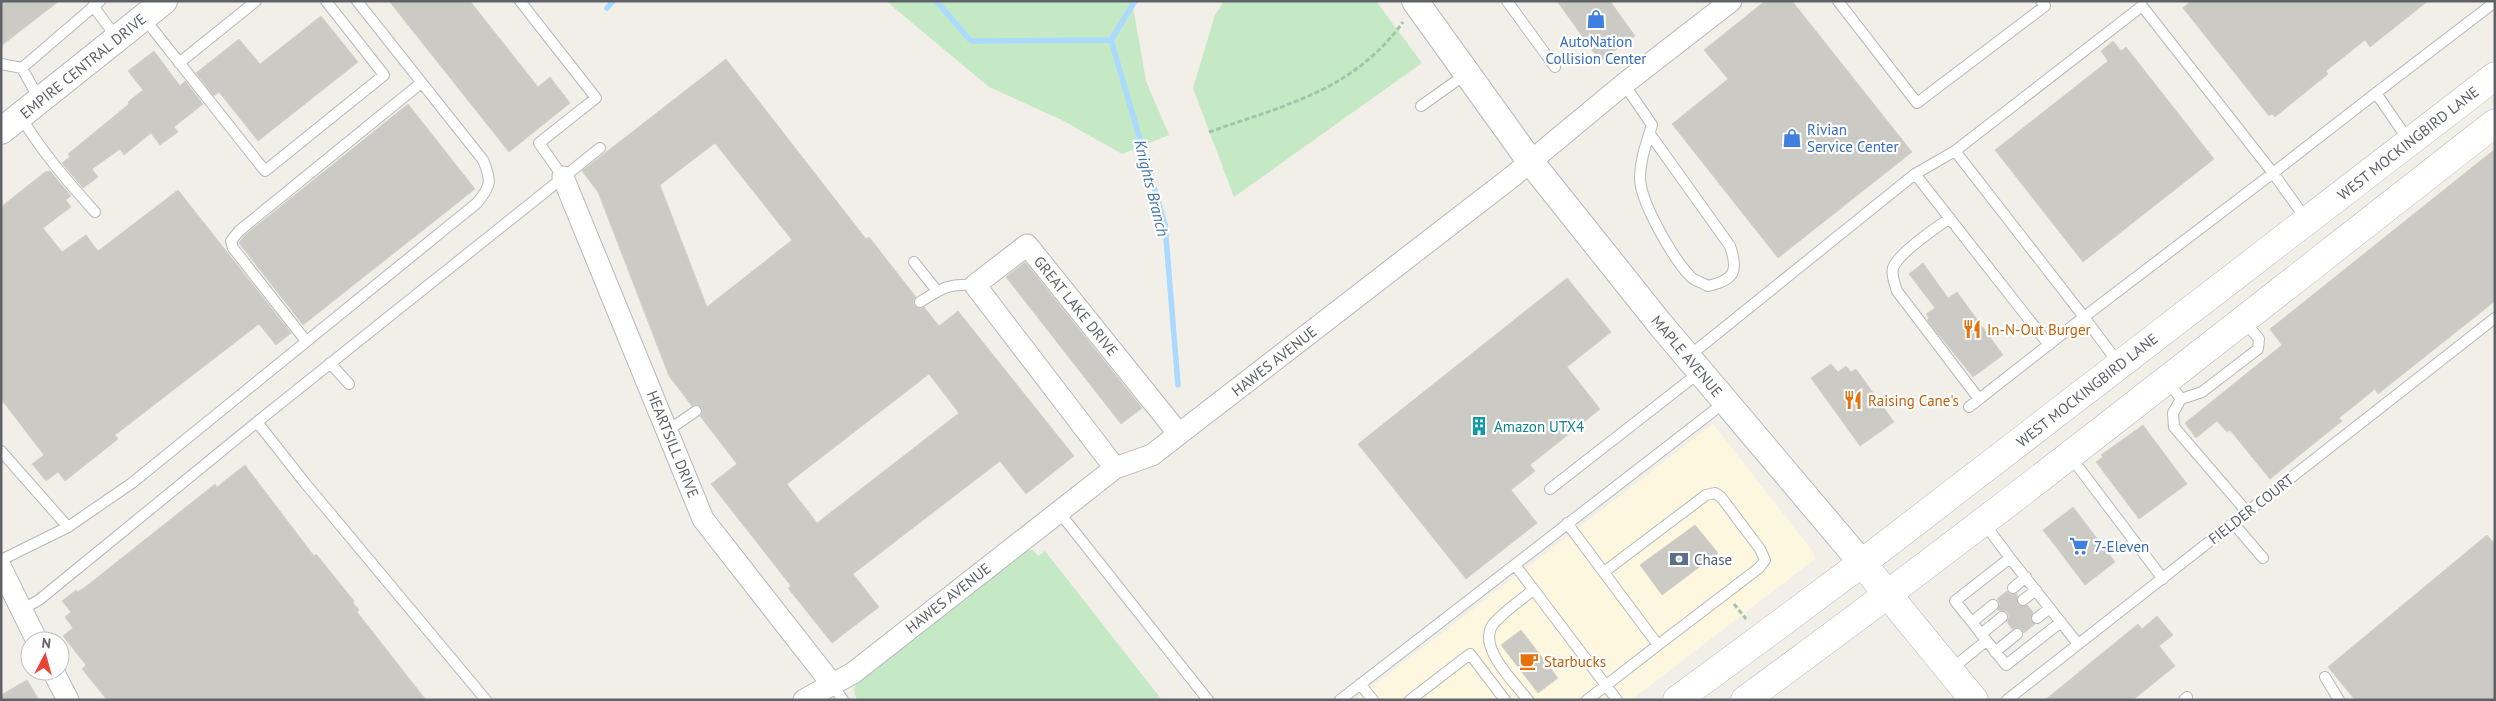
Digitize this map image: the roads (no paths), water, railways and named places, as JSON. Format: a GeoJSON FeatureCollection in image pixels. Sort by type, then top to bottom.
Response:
{"type":"FeatureCollection","features":[{"type":"Feature","properties":{"kind":"main road","name":"WEST MOCKINGBIRD LANE"},"geometry":{"type":"LineString","coordinates":[[1677,700],[1862,563],[2495,76]]}},
{"type":"Feature","properties":{"kind":"main road"},"geometry":{"type":"LineString","coordinates":[[1745,700],[1889,595],[2143,397],[2174,389],[2243,319],[2495,123]]}},
{"type":"Feature","properties":{"kind":"main road"},"geometry":{"type":"LineString","coordinates":[[2409,142],[2434,171]]}},
{"type":"Feature","properties":{"kind":"main road"},"geometry":{"type":"LineString","coordinates":[[2119,365],[2143,397]]}},
{"type":"Feature","properties":{"kind":"main road","name":"MAPLE AVENUE"},"geometry":{"type":"LineString","coordinates":[[1862,563],[1974,700]]}},
{"type":"Feature","properties":{"kind":"street","name":"EMPIRE CENTRAL DRIVE"},"geometry":{"type":"LineString","coordinates":[[20,115],[164,1]]}},
{"type":"Feature","properties":{"kind":"street","name":"HAWES AVENUE"},"geometry":{"type":"LineString","coordinates":[[804,700],[838,692],[853,673],[1115,468],[1152,455],[1530,161],[1624,84],[1731,1]]}},
{"type":"Feature","properties":{"kind":"street","name":"MAPLE AVENUE"},"geometry":{"type":"LineString","coordinates":[[1417,2],[1466,74],[1530,161],[1694,364],[1862,563]]}},
{"type":"Feature","properties":{"kind":"street","name":"HEARTSILL DRIVE"},"geometry":{"type":"LineString","coordinates":[[563,177],[703,519],[838,692]]}},
{"type":"Feature","properties":{"kind":"street","name":"GREAT LAKE DRIVE"},"geometry":{"type":"LineString","coordinates":[[975,285],[1027,245],[1179,434]]}},
{"type":"Feature","properties":{"kind":"street"},"geometry":{"type":"LineString","coordinates":[[975,285],[1115,468]]}},
{"type":"Feature","properties":{"kind":"street"},"geometry":{"type":"LineString","coordinates":[[1,568],[32,631]]}},
{"type":"Feature","properties":{"kind":"street"},"geometry":{"type":"LineString","coordinates":[[58,681],[68,700]]}},
{"type":"Feature","properties":{"kind":"lane"},"geometry":{"type":"LineString","coordinates":[[180,63],[256,1]]}},
{"type":"Feature","properties":{"kind":"lane"},"geometry":{"type":"LineString","coordinates":[[144,17],[265,171],[384,75],[326,1]]}},
{"type":"Feature","properties":{"kind":"lane"},"geometry":{"type":"LineString","coordinates":[[1,560],[68,527],[132,483],[477,203],[489,188],[489,173],[483,160],[357,1]]}},
{"type":"Feature","properties":{"kind":"lane"},"geometry":{"type":"LineString","coordinates":[[520,1],[596,98],[539,143],[563,177]]}},
{"type":"Feature","properties":{"kind":"lane"},"geometry":{"type":"LineString","coordinates":[[1507,1],[1555,67]]}},
{"type":"Feature","properties":{"kind":"lane"},"geometry":{"type":"LineString","coordinates":[[1838,1],[1917,103],[2045,6],[2041,1]]}},
{"type":"Feature","properties":{"kind":"lane"},"geometry":{"type":"LineString","coordinates":[[1969,407],[2495,2]]}},
{"type":"Feature","properties":{"kind":"lane"},"geometry":{"type":"LineString","coordinates":[[95,212],[59,172],[36,142],[20,115],[22,68],[96,4],[117,39]]}},
{"type":"Feature","properties":{"kind":"lane"},"geometry":{"type":"LineString","coordinates":[[1550,490],[1916,174],[1955,151],[2145,4],[2274,173],[2307,220]]}},
{"type":"Feature","properties":{"kind":"lane"},"geometry":{"type":"LineString","coordinates":[[1,64],[22,68]]}},
{"type":"Feature","properties":{"kind":"lane"},"geometry":{"type":"LineString","coordinates":[[1421,106],[1466,74]]}},
{"type":"Feature","properties":{"kind":"lane"},"geometry":{"type":"LineString","coordinates":[[306,341],[233,248],[231,241],[239,231],[421,83]]}},
{"type":"Feature","properties":{"kind":"lane"},"geometry":{"type":"LineString","coordinates":[[1624,84],[1652,125],[1642,156],[1640,180],[1647,207],[1663,236],[1692,278],[1708,286],[1726,282],[1734,270],[1735,260],[1730,246],[1650,134]]}},
{"type":"Feature","properties":{"kind":"lane"},"geometry":{"type":"LineString","coordinates":[[2376,94],[2409,142]]}},
{"type":"Feature","properties":{"kind":"lane"},"geometry":{"type":"LineString","coordinates":[[21,610],[39,600],[330,363],[600,148]]}},
{"type":"Feature","properties":{"kind":"lane"},"geometry":{"type":"LineString","coordinates":[[1955,151],[2119,365]]}},
{"type":"Feature","properties":{"kind":"lane"},"geometry":{"type":"LineString","coordinates":[[1916,174],[2049,345]]}},
{"type":"Feature","properties":{"kind":"lane"},"geometry":{"type":"LineString","coordinates":[[1950,218],[1900,258],[1893,266],[1892,275],[1897,291],[1979,399]]}},
{"type":"Feature","properties":{"kind":"lane"},"geometry":{"type":"LineString","coordinates":[[914,262],[937,291]]}},
{"type":"Feature","properties":{"kind":"lane"},"geometry":{"type":"LineString","coordinates":[[920,302],[945,286],[957,284],[975,285]]}},
{"type":"Feature","properties":{"kind":"lane","name":"FIELDER COURT"},"geometry":{"type":"LineString","coordinates":[[2007,700],[2495,318]]}},
{"type":"Feature","properties":{"kind":"lane"},"geometry":{"type":"LineString","coordinates":[[330,363],[349,384]]}},
{"type":"Feature","properties":{"kind":"lane"},"geometry":{"type":"LineString","coordinates":[[2174,389],[2174,427],[2247,512]]}},
{"type":"Feature","properties":{"kind":"lane"},"geometry":{"type":"LineString","coordinates":[[1340,700],[1726,402]]}},
{"type":"Feature","properties":{"kind":"lane"},"geometry":{"type":"LineString","coordinates":[[667,432],[696,411]]}},
{"type":"Feature","properties":{"kind":"lane"},"geometry":{"type":"LineString","coordinates":[[257,422],[305,483],[486,700]]}},
{"type":"Feature","properties":{"kind":"lane"},"geometry":{"type":"LineString","coordinates":[[1,451],[68,527]]}},
{"type":"Feature","properties":{"kind":"lane"},"geometry":{"type":"LineString","coordinates":[[2069,456],[2163,579]]}},
{"type":"Feature","properties":{"kind":"lane"},"geometry":{"type":"LineString","coordinates":[[1587,700],[1759,568],[1765,560],[1760,549],[1725,502],[1715,493],[1706,494],[1604,572]]}},
{"type":"Feature","properties":{"kind":"lane"},"geometry":{"type":"LineString","coordinates":[[1059,512],[1208,700]]}},
{"type":"Feature","properties":{"kind":"lane"},"geometry":{"type":"LineString","coordinates":[[1983,522],[2078,644]]}},
{"type":"Feature","properties":{"kind":"lane"},"geometry":{"type":"LineString","coordinates":[[1567,523],[1658,645]]}},
{"type":"Feature","properties":{"kind":"lane"},"geometry":{"type":"LineString","coordinates":[[2233,523],[2263,558]]}},
{"type":"Feature","properties":{"kind":"lane"},"geometry":{"type":"LineString","coordinates":[[2010,558],[1955,601],[2006,666],[2061,622]]}},
{"type":"Feature","properties":{"kind":"lane"},"geometry":{"type":"LineString","coordinates":[[1515,565],[1617,700]]}},
{"type":"Feature","properties":{"kind":"lane"},"geometry":{"type":"LineString","coordinates":[[2013,588],[2026,578]]}},
{"type":"Feature","properties":{"kind":"lane"},"geometry":{"type":"LineString","coordinates":[[1528,700],[1489,648],[1488,634],[1493,623],[1534,590]]}},
{"type":"Feature","properties":{"kind":"lane"},"geometry":{"type":"LineString","coordinates":[[2023,600],[2036,590]]}},
{"type":"Feature","properties":{"kind":"lane"},"geometry":{"type":"LineString","coordinates":[[1972,622],[1993,605]]}},
{"type":"Feature","properties":{"kind":"lane"},"geometry":{"type":"LineString","coordinates":[[2037,618],[2050,608]]}},
{"type":"Feature","properties":{"kind":"lane"},"geometry":{"type":"LineString","coordinates":[[1950,670],[2002,617]]}},
{"type":"Feature","properties":{"kind":"lane"},"geometry":{"type":"LineString","coordinates":[[1995,652],[2017,634]]}},
{"type":"Feature","properties":{"kind":"lane"},"geometry":{"type":"LineString","coordinates":[[1410,700],[1470,654],[1500,698]]}},
{"type":"Feature","properties":{"kind":"lane"},"geometry":{"type":"LineString","coordinates":[[2324,677],[2339,700]]}},
{"type":"Feature","properties":{"kind":"lane"},"geometry":{"type":"LineString","coordinates":[[1360,684],[1372,700]]}},
{"type":"Feature","properties":{"kind":"waterway"},"geometry":{"type":"LineString","coordinates":[[607,8],[613,1]]}},
{"type":"Feature","properties":{"kind":"waterway"},"geometry":{"type":"LineString","coordinates":[[936,1],[971,41],[1111,40]]}},
{"type":"Feature","properties":{"kind":"waterway","name":"Knights Branch"},"geometry":{"type":"LineString","coordinates":[[1135,1],[1111,40],[1165,225],[1178,385]]}},
{"type":"Feature","properties":{"kind":"place","name":"AutoNation Collision Center"},"geometry":{"type":"Point","coordinates":[1596,19]}},
{"type":"Feature","properties":{"kind":"place","name":"Rivian Service Center"},"geometry":{"type":"Point","coordinates":[1792,138]}},
{"type":"Feature","properties":{"kind":"place","name":"In-N-Out Burger"},"geometry":{"type":"Point","coordinates":[1972,329]}},
{"type":"Feature","properties":{"kind":"place","name":"Raising Cane's"},"geometry":{"type":"Point","coordinates":[1853,400]}},
{"type":"Feature","properties":{"kind":"place","name":"Amazon UTX4"},"geometry":{"type":"Point","coordinates":[1479,426]}},
{"type":"Feature","properties":{"kind":"place","name":"7-Eleven"},"geometry":{"type":"Point","coordinates":[2079,546]}},
{"type":"Feature","properties":{"kind":"place","name":"Chase"},"geometry":{"type":"Point","coordinates":[1679,559]}},
{"type":"Feature","properties":{"kind":"place","name":"Starbucks"},"geometry":{"type":"Point","coordinates":[1529,661]}}]}
